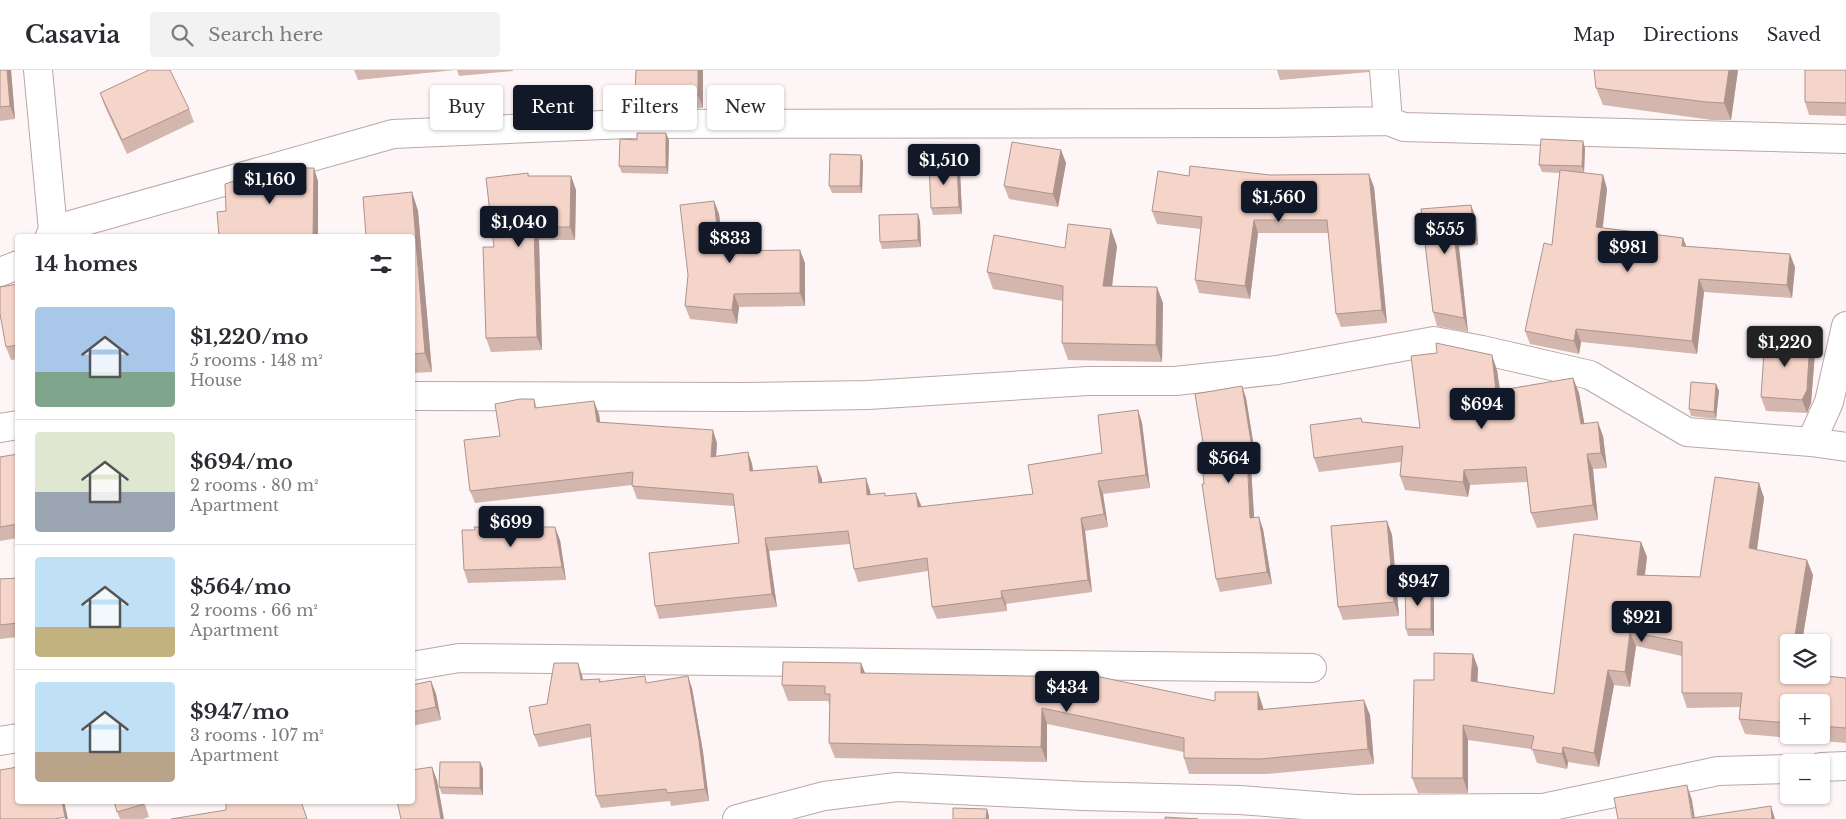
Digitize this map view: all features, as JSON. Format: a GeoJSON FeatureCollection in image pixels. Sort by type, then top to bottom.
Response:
{"type":"FeatureCollection","features":[{"type":"Feature","properties":{"kind":"street"},"geometry":{"type":"LineString","coordinates":[[38,70],[52,233],[393,134],[626,124],[1264,124],[1388,120],[1404,127],[1846,139]]}},
{"type":"Feature","properties":{"kind":"street"},"geometry":{"type":"LineString","coordinates":[[1384,70],[1388,120]]}},
{"type":"Feature","properties":{"kind":"street"},"geometry":{"type":"LineString","coordinates":[[0,272],[15,266]]}},
{"type":"Feature","properties":{"kind":"street"},"geometry":{"type":"LineString","coordinates":[[1811,442],[1829,402],[1846,326]]}},
{"type":"Feature","properties":{"kind":"street"},"geometry":{"type":"LineString","coordinates":[[415,396],[741,397],[858,395],[1088,381],[1175,381],[1277,370],[1434,341],[1590,375],[1687,432],[1811,442],[1846,447]]}},
{"type":"Feature","properties":{"kind":"street"},"geometry":{"type":"LineString","coordinates":[[0,428],[15,426]]}},
{"type":"Feature","properties":{"kind":"street"},"geometry":{"type":"LineString","coordinates":[[415,665],[459,658],[1312,668]]}},
{"type":"Feature","properties":{"kind":"street"},"geometry":{"type":"LineString","coordinates":[[0,741],[15,738]]}},
{"type":"Feature","properties":{"kind":"street"},"geometry":{"type":"LineString","coordinates":[[1830,767],[1846,766]]}},
{"type":"Feature","properties":{"kind":"street"},"geometry":{"type":"LineString","coordinates":[[737,819],[824,796],[897,787],[1082,796],[1240,800],[1355,810],[1543,808],[1718,771],[1780,768]]}},
{"type":"Feature","properties":{"kind":"building"},"geometry":{"type":"Polygon","coordinates":[[[0,70],[7,70],[10,106],[0,107],[0,70]]]}},
{"type":"Feature","properties":{"kind":"building"},"geometry":{"type":"Polygon","coordinates":[[[149,70],[170,70],[189,109],[122,140],[100,93],[149,70]]]}},
{"type":"Feature","properties":{"kind":"building"},"geometry":{"type":"Polygon","coordinates":[[[636,70],[698,70],[698,95],[697,85],[635,85],[636,70]]]}},
{"type":"Feature","properties":{"kind":"building"},"geometry":{"type":"Polygon","coordinates":[[[1594,70],[1729,70],[1724,103],[1596,88],[1594,70]]]}},
{"type":"Feature","properties":{"kind":"building"},"geometry":{"type":"Polygon","coordinates":[[[1805,70],[1846,70],[1846,103],[1805,102],[1805,70]]]}},
{"type":"Feature","properties":{"kind":"building"},"geometry":{"type":"Polygon","coordinates":[[[637,133],[666,133],[666,167],[619,166],[620,139],[637,140],[637,133]]]}},
{"type":"Feature","properties":{"kind":"building"},"geometry":{"type":"Polygon","coordinates":[[[1541,139],[1583,141],[1582,166],[1539,165],[1541,139]]]}},
{"type":"Feature","properties":{"kind":"building"},"geometry":{"type":"Polygon","coordinates":[[[1012,142],[1061,150],[1053,194],[1004,186],[1012,142]]]}},
{"type":"Feature","properties":{"kind":"building"},"geometry":{"type":"Polygon","coordinates":[[[830,154],[861,155],[860,186],[829,186],[830,154]]]}},
{"type":"Feature","properties":{"kind":"building"},"geometry":{"type":"Polygon","coordinates":[[[957,164],[959,207],[931,208],[929,166],[957,164]]]}},
{"type":"Feature","properties":{"kind":"building"},"geometry":{"type":"Polygon","coordinates":[[[1190,166],[1270,175],[1369,174],[1382,310],[1336,314],[1327,220],[1254,220],[1245,286],[1195,280],[1202,217],[1152,211],[1158,171],[1189,176],[1190,166]]]}},
{"type":"Feature","properties":{"kind":"building"},"geometry":{"type":"Polygon","coordinates":[[[282,168],[314,168],[313,234],[219,234],[217,212],[226,211],[225,184],[240,179],[265,178],[265,172],[282,168]]]}},
{"type":"Feature","properties":{"kind":"building"},"geometry":{"type":"Polygon","coordinates":[[[1560,170],[1603,175],[1596,227],[1683,238],[1682,246],[1790,254],[1787,285],[1699,279],[1692,341],[1576,329],[1574,341],[1525,331],[1544,243],[1552,245],[1560,170]]]}},
{"type":"Feature","properties":{"kind":"building"},"geometry":{"type":"Polygon","coordinates":[[[528,173],[528,176],[571,176],[570,227],[534,227],[537,337],[486,338],[483,247],[494,247],[486,178],[528,173]]]}},
{"type":"Feature","properties":{"kind":"building"},"geometry":{"type":"Polygon","coordinates":[[[412,192],[425,353],[415,354],[415,234],[366,234],[363,197],[412,192]]]}},
{"type":"Feature","properties":{"kind":"building"},"geometry":{"type":"Polygon","coordinates":[[[714,201],[720,251],[800,250],[800,293],[734,294],[732,310],[685,306],[688,275],[680,205],[714,201]]]}},
{"type":"Feature","properties":{"kind":"building"},"geometry":{"type":"Polygon","coordinates":[[[1471,205],[1474,232],[1454,234],[1464,318],[1433,312],[1421,209],[1471,205]]]}},
{"type":"Feature","properties":{"kind":"building"},"geometry":{"type":"Polygon","coordinates":[[[918,214],[918,240],[880,242],[879,215],[918,214]]]}},
{"type":"Feature","properties":{"kind":"building"},"geometry":{"type":"Polygon","coordinates":[[[1068,224],[1111,229],[1103,286],[1157,287],[1156,345],[1062,343],[1063,286],[987,272],[994,235],[1065,248],[1068,224]]]}},
{"type":"Feature","properties":{"kind":"building"},"geometry":{"type":"Polygon","coordinates":[[[15,284],[15,346],[6,347],[0,314],[0,287],[15,284]]]}},
{"type":"Feature","properties":{"kind":"building"},"geometry":{"type":"Polygon","coordinates":[[[1765,337],[1810,340],[1807,390],[1802,400],[1761,397],[1765,337]]]}},
{"type":"Feature","properties":{"kind":"building"},"geometry":{"type":"Polygon","coordinates":[[[1436,343],[1492,355],[1496,391],[1573,378],[1581,424],[1598,422],[1601,453],[1587,454],[1593,505],[1531,513],[1526,467],[1464,470],[1463,482],[1400,476],[1403,446],[1314,458],[1310,425],[1361,418],[1362,422],[1420,428],[1411,356],[1437,353],[1436,343]]]}},
{"type":"Feature","properties":{"kind":"building"},"geometry":{"type":"Polygon","coordinates":[[[1691,382],[1716,384],[1714,412],[1689,409],[1691,382]]]}},
{"type":"Feature","properties":{"kind":"building"},"geometry":{"type":"Polygon","coordinates":[[[1242,386],[1253,454],[1247,455],[1250,518],[1259,517],[1267,572],[1216,579],[1202,484],[1204,484],[1203,473],[1208,473],[1195,394],[1242,386]]]}},
{"type":"Feature","properties":{"kind":"building"},"geometry":{"type":"Polygon","coordinates":[[[520,399],[534,399],[535,408],[594,401],[597,422],[713,430],[711,457],[748,452],[750,471],[817,466],[819,483],[866,478],[867,495],[885,493],[885,496],[916,493],[918,507],[1033,494],[1028,465],[1102,453],[1098,415],[1138,410],[1146,475],[1098,481],[1104,514],[1081,518],[1088,580],[1001,591],[1002,598],[932,607],[927,558],[854,569],[848,531],[765,538],[772,594],[655,606],[649,553],[739,543],[733,494],[632,486],[633,472],[470,491],[464,440],[500,436],[495,404],[520,399]]]}},
{"type":"Feature","properties":{"kind":"building"},"geometry":{"type":"Polygon","coordinates":[[[15,454],[15,524],[0,527],[0,457],[15,454]]]}},
{"type":"Feature","properties":{"kind":"building"},"geometry":{"type":"Polygon","coordinates":[[[1715,477],[1759,483],[1749,548],[1807,560],[1795,634],[1780,634],[1780,684],[1830,684],[1830,676],[1846,678],[1846,728],[1830,727],[1830,694],[1780,694],[1780,722],[1739,719],[1742,693],[1682,693],[1682,642],[1630,632],[1625,672],[1608,670],[1594,753],[1563,747],[1562,754],[1531,749],[1534,736],[1463,725],[1463,778],[1412,778],[1414,680],[1434,680],[1434,653],[1473,654],[1471,681],[1554,694],[1574,534],[1641,542],[1637,575],[1700,577],[1715,477]]]}},
{"type":"Feature","properties":{"kind":"building"},"geometry":{"type":"Polygon","coordinates":[[[1387,521],[1394,602],[1338,607],[1331,526],[1387,521]]]}},
{"type":"Feature","properties":{"kind":"building"},"geometry":{"type":"Polygon","coordinates":[[[474,527],[555,527],[562,567],[464,570],[462,530],[475,530],[474,527]]]}},
{"type":"Feature","properties":{"kind":"building"},"geometry":{"type":"Polygon","coordinates":[[[15,578],[15,623],[0,625],[0,579],[15,578]]]}},
{"type":"Feature","properties":{"kind":"building"},"geometry":{"type":"Polygon","coordinates":[[[1405,586],[1431,586],[1431,629],[1406,629],[1405,586]]]}},
{"type":"Feature","properties":{"kind":"building"},"geometry":{"type":"Polygon","coordinates":[[[783,662],[861,663],[861,673],[1080,677],[1081,673],[1215,701],[1215,692],[1258,692],[1258,710],[1364,700],[1368,749],[1260,759],[1184,758],[1184,738],[1042,708],[1041,747],[829,743],[830,694],[825,694],[825,686],[782,685],[783,662]]]}},
{"type":"Feature","properties":{"kind":"building"},"geometry":{"type":"Polygon","coordinates":[[[554,663],[578,663],[581,680],[600,679],[599,682],[645,676],[646,683],[688,676],[705,789],[667,793],[666,789],[596,796],[590,724],[534,735],[529,707],[547,704],[554,663]]]}},
{"type":"Feature","properties":{"kind":"building"},"geometry":{"type":"Polygon","coordinates":[[[431,681],[436,707],[415,711],[415,684],[431,681]]]}},
{"type":"Feature","properties":{"kind":"building"},"geometry":{"type":"Polygon","coordinates":[[[440,762],[480,762],[480,788],[439,787],[440,762]]]}},
{"type":"Feature","properties":{"kind":"building"},"geometry":{"type":"Polygon","coordinates":[[[432,767],[441,819],[401,819],[398,804],[415,804],[415,770],[432,767]]]}},
{"type":"Feature","properties":{"kind":"building"},"geometry":{"type":"Polygon","coordinates":[[[15,768],[15,804],[63,804],[65,817],[55,819],[0,819],[0,770],[15,768]]]}},
{"type":"Feature","properties":{"kind":"building"},"geometry":{"type":"Polygon","coordinates":[[[1687,785],[1692,818],[1771,806],[1772,819],[1618,819],[1614,798],[1687,785]]]}},
{"type":"Feature","properties":{"kind":"building"},"geometry":{"type":"Polygon","coordinates":[[[115,804],[144,804],[117,812],[115,804]]]}},
{"type":"Feature","properties":{"kind":"building"},"geometry":{"type":"Polygon","coordinates":[[[226,804],[302,804],[307,819],[171,819],[226,810],[226,804]]]}},
{"type":"Feature","properties":{"kind":"building"},"geometry":{"type":"Polygon","coordinates":[[[953,808],[987,809],[986,819],[953,819],[953,808]]]}},
{"type":"Feature","properties":{"kind":"building"},"geometry":{"type":"Polygon","coordinates":[[[1165,817],[1198,819],[1165,819],[1165,817]]]}}]}
